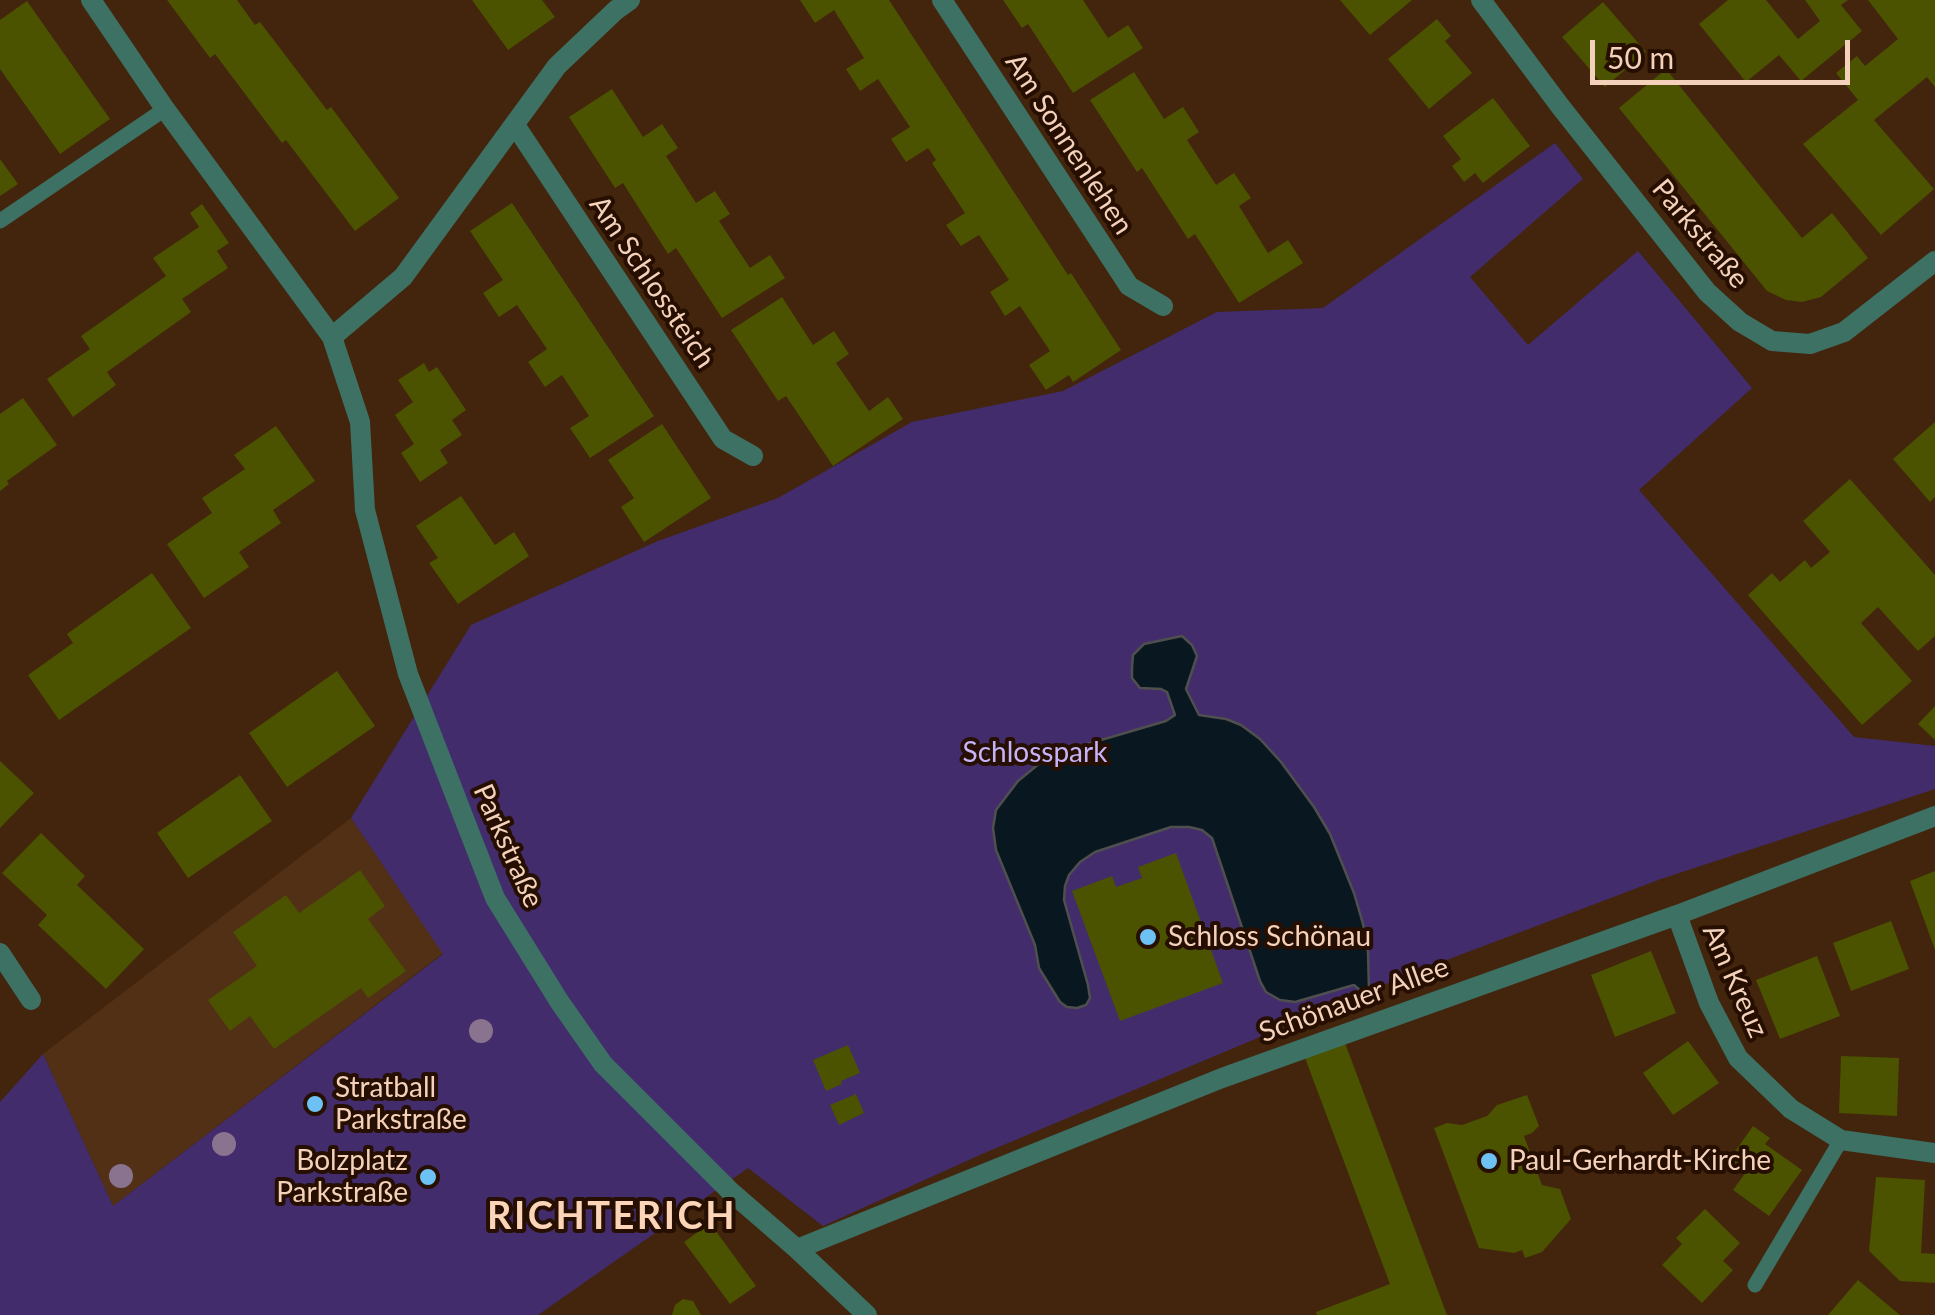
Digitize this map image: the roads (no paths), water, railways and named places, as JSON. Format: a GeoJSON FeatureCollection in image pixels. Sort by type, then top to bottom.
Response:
{"type":"FeatureCollection","features":[{"type":"Feature","properties":{"kind":"street","name":"Parkstraße"},"geometry":{"type":"LineString","coordinates":[[91,0],[165,109],[332,338],[360,422],[366,510],[408,674],[495,898],[602,1064],[730,1191],[867,1315]]}},
{"type":"Feature","properties":{"kind":"street"},"geometry":{"type":"LineString","coordinates":[[332,338],[403,277],[557,66],[630,0]]}},
{"type":"Feature","properties":{"kind":"street","name":"Am Sonnenlehen"},"geometry":{"type":"LineString","coordinates":[[942,0],[1130,286],[1163,306]]}},
{"type":"Feature","properties":{"kind":"street","name":"Parkstraße"},"geometry":{"type":"LineString","coordinates":[[1482,0],[1707,292],[1740,322],[1772,341],[1810,344],[1844,332],[1935,261]]}},
{"type":"Feature","properties":{"kind":"street","name":"Am Schlossteich"},"geometry":{"type":"LineString","coordinates":[[515,126],[723,439],[753,456]]}},
{"type":"Feature","properties":{"kind":"street","name":"Schönauer Allee"},"geometry":{"type":"LineString","coordinates":[[797,1249],[1222,1078],[1935,816]]}},
{"type":"Feature","properties":{"kind":"street","name":"Am Kreuz"},"geometry":{"type":"LineString","coordinates":[[1676,914],[1709,1003],[1738,1058],[1792,1109],[1841,1140],[1935,1153]]}},
{"type":"Feature","properties":{"kind":"street"},"geometry":{"type":"LineString","coordinates":[[0,953],[31,1000]]}},
{"type":"Feature","properties":{"kind":"lane"},"geometry":{"type":"LineString","coordinates":[[0,221],[165,109]]}},
{"type":"Feature","properties":{"kind":"lane"},"geometry":{"type":"LineString","coordinates":[[1755,1284],[1841,1140]]}},
{"type":"Feature","properties":{"kind":"water"},"geometry":{"type":"Polygon","coordinates":[[[1182,636],[1197,656],[1186,689],[1199,715],[1226,719],[1260,739],[1281,762],[1330,834],[1363,924],[1369,990],[1362,992],[1354,985],[1295,1002],[1266,992],[1212,838],[1189,827],[1171,827],[1095,852],[1069,875],[1064,900],[1088,985],[1090,998],[1086,1005],[1067,1007],[1060,1002],[1039,968],[1035,945],[996,850],[996,810],[1018,781],[1060,752],[1175,715],[1167,692],[1140,688],[1132,678],[1133,655],[1144,644],[1182,636]]]}},
{"type":"Feature","properties":{"kind":"place","name":"Schloss Schönau"},"geometry":{"type":"Point","coordinates":[1148,937]}},
{"type":"Feature","properties":{"kind":"place","name":"Stratball Parkstraße"},"geometry":{"type":"Point","coordinates":[315,1104]}},
{"type":"Feature","properties":{"kind":"place","name":"Paul-Gerhardt-Kirche"},"geometry":{"type":"Point","coordinates":[1489,1161]}},
{"type":"Feature","properties":{"kind":"place","name":"Bolzplatz Parkstraße"},"geometry":{"type":"Point","coordinates":[428,1177]}},
{"type":"Feature","properties":{"kind":"district","name":"RICHTERICH"},"geometry":{"type":"Point","coordinates":[612,1217]}},
{"type":"Feature","properties":{"kind":"park label","name":"Schlosspark"},"geometry":{"type":"Point","coordinates":[1035,753]}}]}
